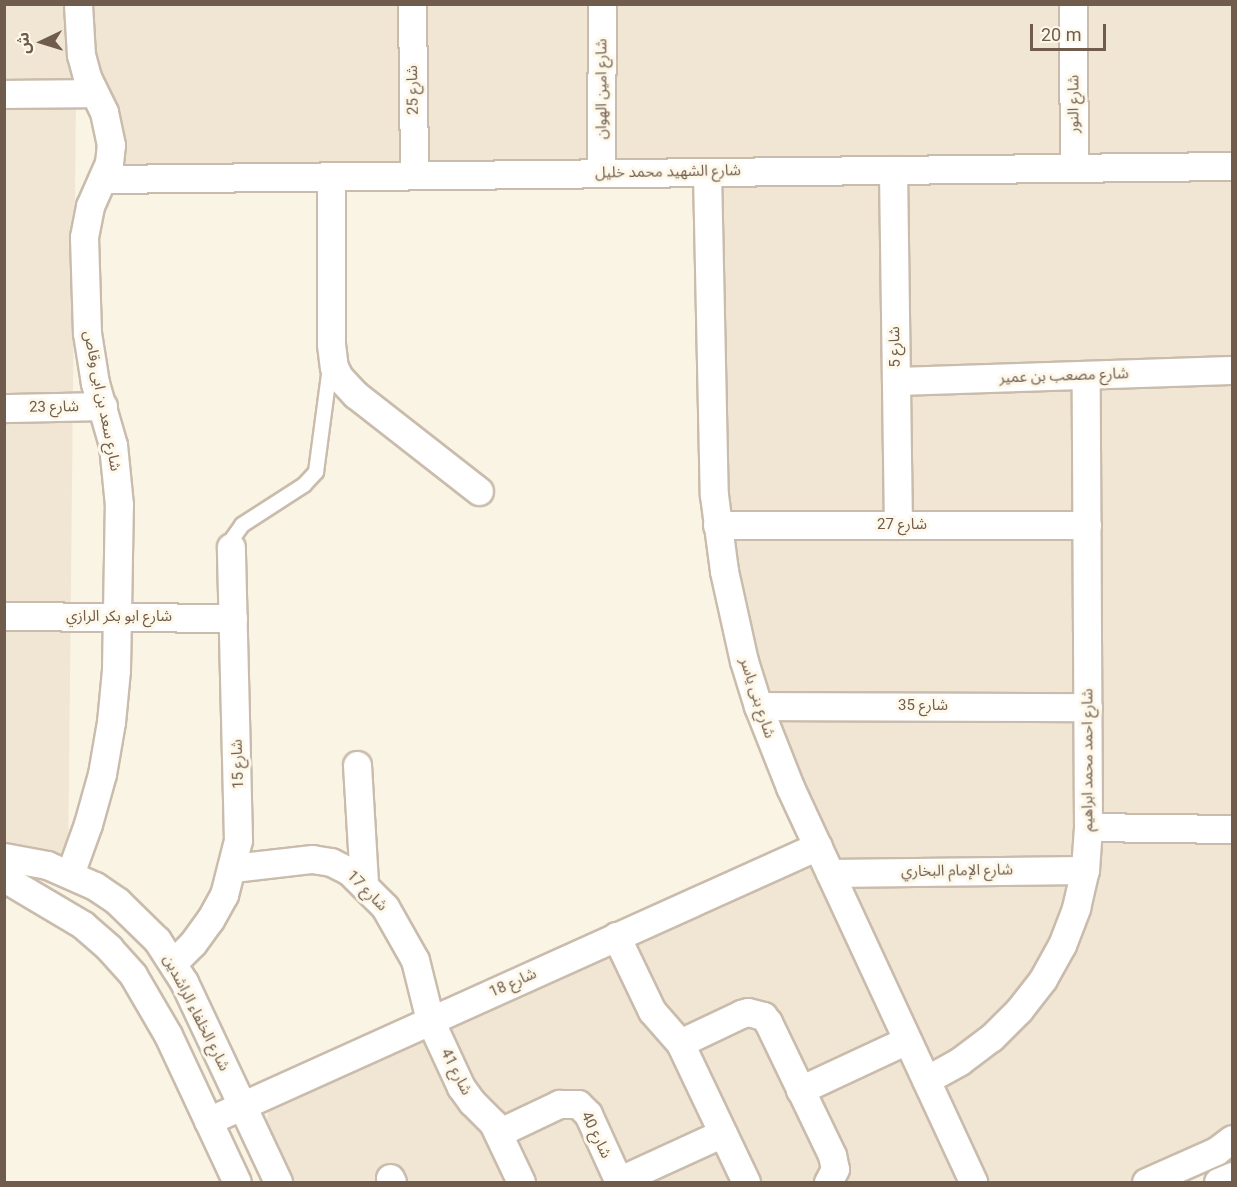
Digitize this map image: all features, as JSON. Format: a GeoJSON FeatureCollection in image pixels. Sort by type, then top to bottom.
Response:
{"type":"FeatureCollection","features":[{"type":"Feature","properties":{"kind":"street","name":"شارع سعد بن ابى وقاص"},"geometry":{"type":"LineString","coordinates":[[70,874],[88,824],[102,774],[116,670],[117,617],[118,485],[113,445],[94,375],[87,333],[84,237],[90,206],[104,179],[109,163],[109,128],[81,55],[78,4]]}},
{"type":"Feature","properties":{"kind":"street","name":"شارع 25"},"geometry":{"type":"LineString","coordinates":[[412,4],[414,175]]}},
{"type":"Feature","properties":{"kind":"street","name":"شارع امين الهوان"},"geometry":{"type":"LineString","coordinates":[[601,173],[602,4]]}},
{"type":"Feature","properties":{"kind":"street","name":"شارع النور"},"geometry":{"type":"LineString","coordinates":[[1073,4],[1074,168]]}},
{"type":"Feature","properties":{"kind":"street"},"geometry":{"type":"LineString","coordinates":[[4,94],[94,93]]}},
{"type":"Feature","properties":{"kind":"street","name":"شارع الشهيد محمد خليل"},"geometry":{"type":"LineString","coordinates":[[104,179],[1233,166]]}},
{"type":"Feature","properties":{"kind":"street","name":"شارع 5"},"geometry":{"type":"LineString","coordinates":[[893,170],[897,525]]}},
{"type":"Feature","properties":{"kind":"street","name":"شارع بنى ياسر"},"geometry":{"type":"LineString","coordinates":[[707,172],[712,464],[717,525],[733,616],[758,706],[790,786],[973,1182]]}},
{"type":"Feature","properties":{"kind":"street"},"geometry":{"type":"LineString","coordinates":[[331,176],[331,356],[334,367],[347,387],[479,491]]}},
{"type":"Feature","properties":{"kind":"street","name":"شارع مصعب بن عمير"},"geometry":{"type":"LineString","coordinates":[[896,381],[1233,370]]}},
{"type":"Feature","properties":{"kind":"street","name":"شارع احمد محمد ابراهيم"},"geometry":{"type":"LineString","coordinates":[[926,1080],[960,1061],[991,1038],[1019,1010],[1043,979],[1062,945],[1076,908],[1084,870],[1088,827],[1086,375]]}},
{"type":"Feature","properties":{"kind":"street","name":"شارع 23"},"geometry":{"type":"LineString","coordinates":[[4,408],[103,406]]}},
{"type":"Feature","properties":{"kind":"street","name":"شارع 27"},"geometry":{"type":"LineString","coordinates":[[717,525],[1087,525]]}},
{"type":"Feature","properties":{"kind":"street","name":"شارع 15"},"geometry":{"type":"LineString","coordinates":[[173,963],[193,943],[210,920],[224,895],[233,868],[238,840],[231,547]]}},
{"type":"Feature","properties":{"kind":"street","name":"شارع ابو بكر الرازي"},"geometry":{"type":"LineString","coordinates":[[4,616],[233,618]]}},
{"type":"Feature","properties":{"kind":"street","name":"شارع 35"},"geometry":{"type":"LineString","coordinates":[[758,706],[1088,707]]}},
{"type":"Feature","properties":{"kind":"street"},"geometry":{"type":"LineString","coordinates":[[357,765],[364,884]]}},
{"type":"Feature","properties":{"kind":"street"},"geometry":{"type":"LineString","coordinates":[[1088,827],[1233,829]]}},
{"type":"Feature","properties":{"kind":"street","name":"شارع 18"},"geometry":{"type":"LineString","coordinates":[[208,1121],[818,846]]}},
{"type":"Feature","properties":{"kind":"street","name":"شارع الخلفاء الراشدين"},"geometry":{"type":"LineString","coordinates":[[4,857],[39,863],[70,874],[117,902],[157,940],[173,963],[278,1182]]}},
{"type":"Feature","properties":{"kind":"street","name":"شارع 17"},"geometry":{"type":"LineString","coordinates":[[233,868],[312,859],[331,862],[349,871],[385,907],[406,942],[424,990],[430,1020]]}},
{"type":"Feature","properties":{"kind":"street","name":"شارع الإمام البخاري"},"geometry":{"type":"LineString","coordinates":[[830,873],[1084,870]]}},
{"type":"Feature","properties":{"kind":"street"},"geometry":{"type":"LineString","coordinates":[[4,878],[83,925],[109,948],[133,975],[152,1004],[237,1182]]}},
{"type":"Feature","properties":{"kind":"street"},"geometry":{"type":"LineString","coordinates":[[616,936],[652,1011],[680,1042],[746,1182]]}},
{"type":"Feature","properties":{"kind":"street"},"geometry":{"type":"LineString","coordinates":[[680,1042],[741,1014],[756,1013],[768,1022],[834,1162],[833,1176],[828,1182]]}},
{"type":"Feature","properties":{"kind":"street","name":"شارع 41"},"geometry":{"type":"LineString","coordinates":[[430,1020],[466,1095],[486,1115],[498,1133],[521,1182]]}},
{"type":"Feature","properties":{"kind":"street"},"geometry":{"type":"LineString","coordinates":[[800,1090],[907,1040]]}},
{"type":"Feature","properties":{"kind":"street","name":"شارع 40"},"geometry":{"type":"LineString","coordinates":[[498,1133],[559,1104],[578,1104],[588,1114],[618,1182]]}},
{"type":"Feature","properties":{"kind":"street"},"geometry":{"type":"LineString","coordinates":[[618,1182],[723,1133]]}},
{"type":"Feature","properties":{"kind":"street"},"geometry":{"type":"LineString","coordinates":[[1146,1182],[1216,1151],[1233,1139]]}},
{"type":"Feature","properties":{"kind":"street"},"geometry":{"type":"LineString","coordinates":[[1218,1182],[1233,1176]]}},
{"type":"Feature","properties":{"kind":"lane"},"geometry":{"type":"LineString","coordinates":[[231,547],[233,538],[242,525],[304,485],[316,472],[331,356]]}},
{"type":"Feature","properties":{"kind":"shaded area"},"geometry":{"type":"Polygon","coordinates":[[[5,5],[77,5],[68,869],[5,861],[5,5]]]}},
{"type":"Feature","properties":{"kind":"shaded area"},"geometry":{"type":"Polygon","coordinates":[[[79,5],[1232,5],[1232,1136],[1141,1182],[973,1182],[790,784],[734,611],[707,172],[105,178],[79,5]]]}},
{"type":"Feature","properties":{"kind":"shaded area"},"geometry":{"type":"Polygon","coordinates":[[[802,865],[814,870],[822,881],[958,1182],[292,1182],[266,1125],[269,1107],[802,865]]]}}]}
